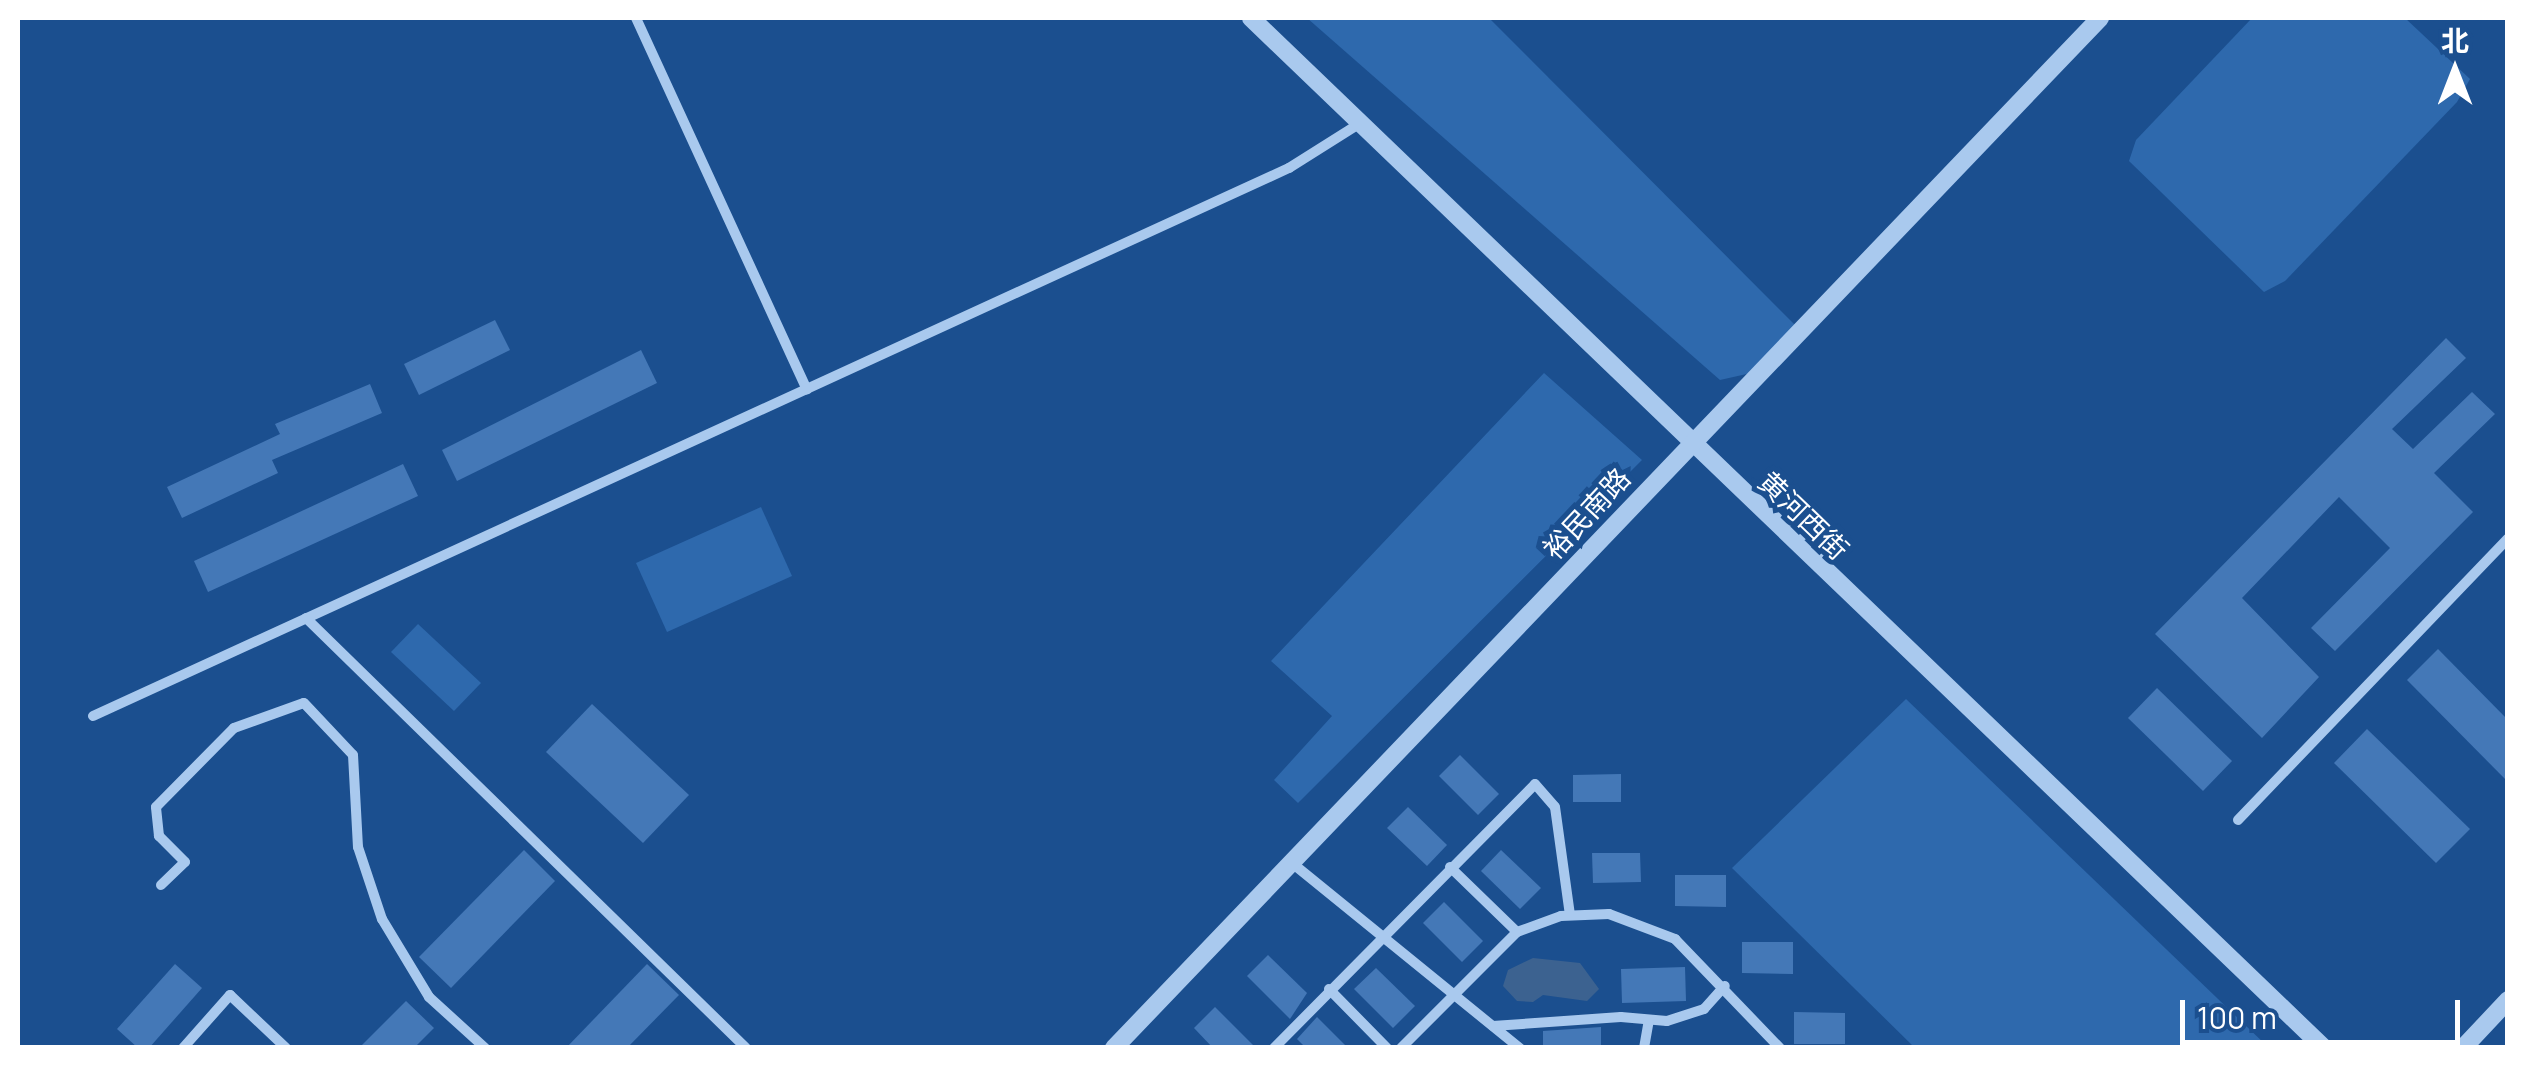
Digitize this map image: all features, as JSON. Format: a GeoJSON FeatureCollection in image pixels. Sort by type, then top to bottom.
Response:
{"type":"FeatureCollection","features":[{"type":"Feature","properties":{"kind":"street"},"geometry":{"type":"LineString","coordinates":[[636,18],[807,389]]}},
{"type":"Feature","properties":{"kind":"street","name":"黄河西街"},"geometry":{"type":"LineString","coordinates":[[1250,18],[2324,1048]]}},
{"type":"Feature","properties":{"kind":"street","name":"裕民南路"},"geometry":{"type":"LineString","coordinates":[[1114,1048],[2100,18]]}},
{"type":"Feature","properties":{"kind":"street"},"geometry":{"type":"LineString","coordinates":[[93,716],[1289,168],[1359,124]]}},
{"type":"Feature","properties":{"kind":"street"},"geometry":{"type":"LineString","coordinates":[[2238,820],[2508,538]]}},
{"type":"Feature","properties":{"kind":"street"},"geometry":{"type":"LineString","coordinates":[[306,618],[746,1048]]}},
{"type":"Feature","properties":{"kind":"street"},"geometry":{"type":"LineString","coordinates":[[161,886],[185,862],[159,836],[156,806],[234,728],[304,703],[353,755],[358,846],[382,919],[430,996],[485,1048]]}},
{"type":"Feature","properties":{"kind":"street"},"geometry":{"type":"LineString","coordinates":[[1278,1046],[1379,937],[1535,784],[1554,808],[1570,915]]}},
{"type":"Feature","properties":{"kind":"street"},"geometry":{"type":"LineString","coordinates":[[1292,863],[1520,1048]]}},
{"type":"Feature","properties":{"kind":"street"},"geometry":{"type":"LineString","coordinates":[[1450,868],[1517,932]]}},
{"type":"Feature","properties":{"kind":"street"},"geometry":{"type":"LineString","coordinates":[[1401,1048],[1456,998],[1517,932],[1570,915],[1609,914],[1675,940],[1725,986],[1780,1048]]}},
{"type":"Feature","properties":{"kind":"street"},"geometry":{"type":"LineString","coordinates":[[1492,1026],[1650,1020],[1704,1009],[1725,986]]}},
{"type":"Feature","properties":{"kind":"street"},"geometry":{"type":"LineString","coordinates":[[1329,989],[1387,1048]]}},
{"type":"Feature","properties":{"kind":"street"},"geometry":{"type":"LineString","coordinates":[[183,1048],[230,995],[286,1048]]}},
{"type":"Feature","properties":{"kind":"street"},"geometry":{"type":"LineString","coordinates":[[2463,1048],[2508,1000]]}},
{"type":"Feature","properties":{"kind":"street"},"geometry":{"type":"LineString","coordinates":[[1644,1048],[1650,1020]]}},
{"type":"Feature","properties":{"kind":"shaded area"},"geometry":{"type":"Polygon","coordinates":[[[1307,18],[1489,18],[1799,329],[1751,373],[1720,380],[1307,18]]]}},
{"type":"Feature","properties":{"kind":"shaded area"},"geometry":{"type":"Polygon","coordinates":[[[2252,18],[2405,18],[2470,79],[2457,102],[2285,281],[2264,292],[2129,161],[2136,140],[2252,18]]]}},
{"type":"Feature","properties":{"kind":"shaded area"},"geometry":{"type":"Polygon","coordinates":[[[1544,373],[1642,460],[1298,803],[1274,780],[1332,716],[1271,661],[1544,373]]]}},
{"type":"Feature","properties":{"kind":"shaded area"},"geometry":{"type":"Polygon","coordinates":[[[761,507],[792,576],[667,632],[636,563],[761,507]]]}},
{"type":"Feature","properties":{"kind":"shaded area"},"geometry":{"type":"Polygon","coordinates":[[[418,624],[481,683],[454,711],[391,652],[418,624]]]}},
{"type":"Feature","properties":{"kind":"shaded area"},"geometry":{"type":"Polygon","coordinates":[[[1906,699],[2268,1047],[1914,1047],[1732,868],[1906,699]]]}},
{"type":"Feature","properties":{"kind":"shaded area"},"geometry":{"type":"Polygon","coordinates":[[[1533,958],[1580,963],[1599,989],[1587,1001],[1543,995],[1533,1002],[1517,1001],[1503,986],[1508,970],[1533,958]]]}},
{"type":"Feature","properties":{"kind":"building"},"geometry":{"type":"Polygon","coordinates":[[[495,320],[510,350],[419,395],[404,364],[495,320]]]}},
{"type":"Feature","properties":{"kind":"building"},"geometry":{"type":"Polygon","coordinates":[[[2446,338],[2466,358],[2392,429],[2413,449],[2472,392],[2495,414],[2434,473],[2473,512],[2335,651],[2311,628],[2390,548],[2339,497],[2242,598],[2319,677],[2262,738],[2155,634],[2446,338]]]}},
{"type":"Feature","properties":{"kind":"building"},"geometry":{"type":"Polygon","coordinates":[[[641,350],[657,383],[457,481],[442,450],[641,350]]]}},
{"type":"Feature","properties":{"kind":"building"},"geometry":{"type":"Polygon","coordinates":[[[370,384],[382,413],[272,460],[278,473],[182,518],[167,487],[280,434],[275,424],[370,384]]]}},
{"type":"Feature","properties":{"kind":"building"},"geometry":{"type":"Polygon","coordinates":[[[403,464],[418,496],[208,592],[194,561],[403,464]]]}},
{"type":"Feature","properties":{"kind":"building"},"geometry":{"type":"Polygon","coordinates":[[[2438,649],[2508,720],[2508,782],[2407,680],[2438,649]]]}},
{"type":"Feature","properties":{"kind":"building"},"geometry":{"type":"Polygon","coordinates":[[[2157,688],[2232,761],[2203,791],[2128,718],[2157,688]]]}},
{"type":"Feature","properties":{"kind":"building"},"geometry":{"type":"Polygon","coordinates":[[[592,704],[689,795],[643,843],[546,752],[592,704]]]}},
{"type":"Feature","properties":{"kind":"building"},"geometry":{"type":"Polygon","coordinates":[[[2367,729],[2470,829],[2436,863],[2334,763],[2367,729]]]}},
{"type":"Feature","properties":{"kind":"building"},"geometry":{"type":"Polygon","coordinates":[[[1460,755],[1499,794],[1478,815],[1439,776],[1460,755]]]}},
{"type":"Feature","properties":{"kind":"building"},"geometry":{"type":"Polygon","coordinates":[[[1621,774],[1621,802],[1573,802],[1573,775],[1621,774]]]}},
{"type":"Feature","properties":{"kind":"building"},"geometry":{"type":"Polygon","coordinates":[[[1408,807],[1447,845],[1427,866],[1387,828],[1408,807]]]}},
{"type":"Feature","properties":{"kind":"building"},"geometry":{"type":"Polygon","coordinates":[[[524,850],[555,881],[451,988],[419,957],[524,850]]]}},
{"type":"Feature","properties":{"kind":"building"},"geometry":{"type":"Polygon","coordinates":[[[1501,850],[1541,888],[1520,909],[1481,871],[1501,850]]]}},
{"type":"Feature","properties":{"kind":"building"},"geometry":{"type":"Polygon","coordinates":[[[1592,853],[1640,853],[1641,882],[1593,883],[1592,853]]]}},
{"type":"Feature","properties":{"kind":"building"},"geometry":{"type":"Polygon","coordinates":[[[1675,875],[1726,875],[1726,907],[1675,906],[1675,875]]]}},
{"type":"Feature","properties":{"kind":"building"},"geometry":{"type":"Polygon","coordinates":[[[1444,902],[1483,941],[1462,962],[1423,923],[1444,902]]]}},
{"type":"Feature","properties":{"kind":"building"},"geometry":{"type":"Polygon","coordinates":[[[1742,942],[1793,942],[1793,974],[1742,973],[1742,942]]]}},
{"type":"Feature","properties":{"kind":"building"},"geometry":{"type":"Polygon","coordinates":[[[1268,955],[1307,993],[1290,1019],[1247,976],[1268,955]]]}},
{"type":"Feature","properties":{"kind":"building"},"geometry":{"type":"Polygon","coordinates":[[[175,964],[202,988],[149,1048],[138,1048],[117,1029],[175,964]]]}},
{"type":"Feature","properties":{"kind":"building"},"geometry":{"type":"Polygon","coordinates":[[[647,964],[679,995],[627,1048],[566,1048],[647,964]]]}},
{"type":"Feature","properties":{"kind":"building"},"geometry":{"type":"Polygon","coordinates":[[[1685,967],[1686,1001],[1622,1003],[1621,969],[1685,967]]]}},
{"type":"Feature","properties":{"kind":"building"},"geometry":{"type":"Polygon","coordinates":[[[1376,968],[1415,1006],[1393,1028],[1354,989],[1376,968]]]}},
{"type":"Feature","properties":{"kind":"building"},"geometry":{"type":"Polygon","coordinates":[[[406,1001],[434,1028],[414,1048],[359,1048],[406,1001]]]}},
{"type":"Feature","properties":{"kind":"building"},"geometry":{"type":"Polygon","coordinates":[[[1215,1007],[1256,1048],[1213,1048],[1194,1028],[1215,1007]]]}},
{"type":"Feature","properties":{"kind":"building"},"geometry":{"type":"Polygon","coordinates":[[[1794,1012],[1845,1013],[1845,1044],[1794,1044],[1794,1012]]]}},
{"type":"Feature","properties":{"kind":"building"},"geometry":{"type":"Polygon","coordinates":[[[1317,1017],[1348,1048],[1306,1048],[1297,1039],[1317,1017]]]}},
{"type":"Feature","properties":{"kind":"building"},"geometry":{"type":"Polygon","coordinates":[[[1601,1027],[1601,1048],[1543,1048],[1543,1031],[1601,1027]]]}}]}
